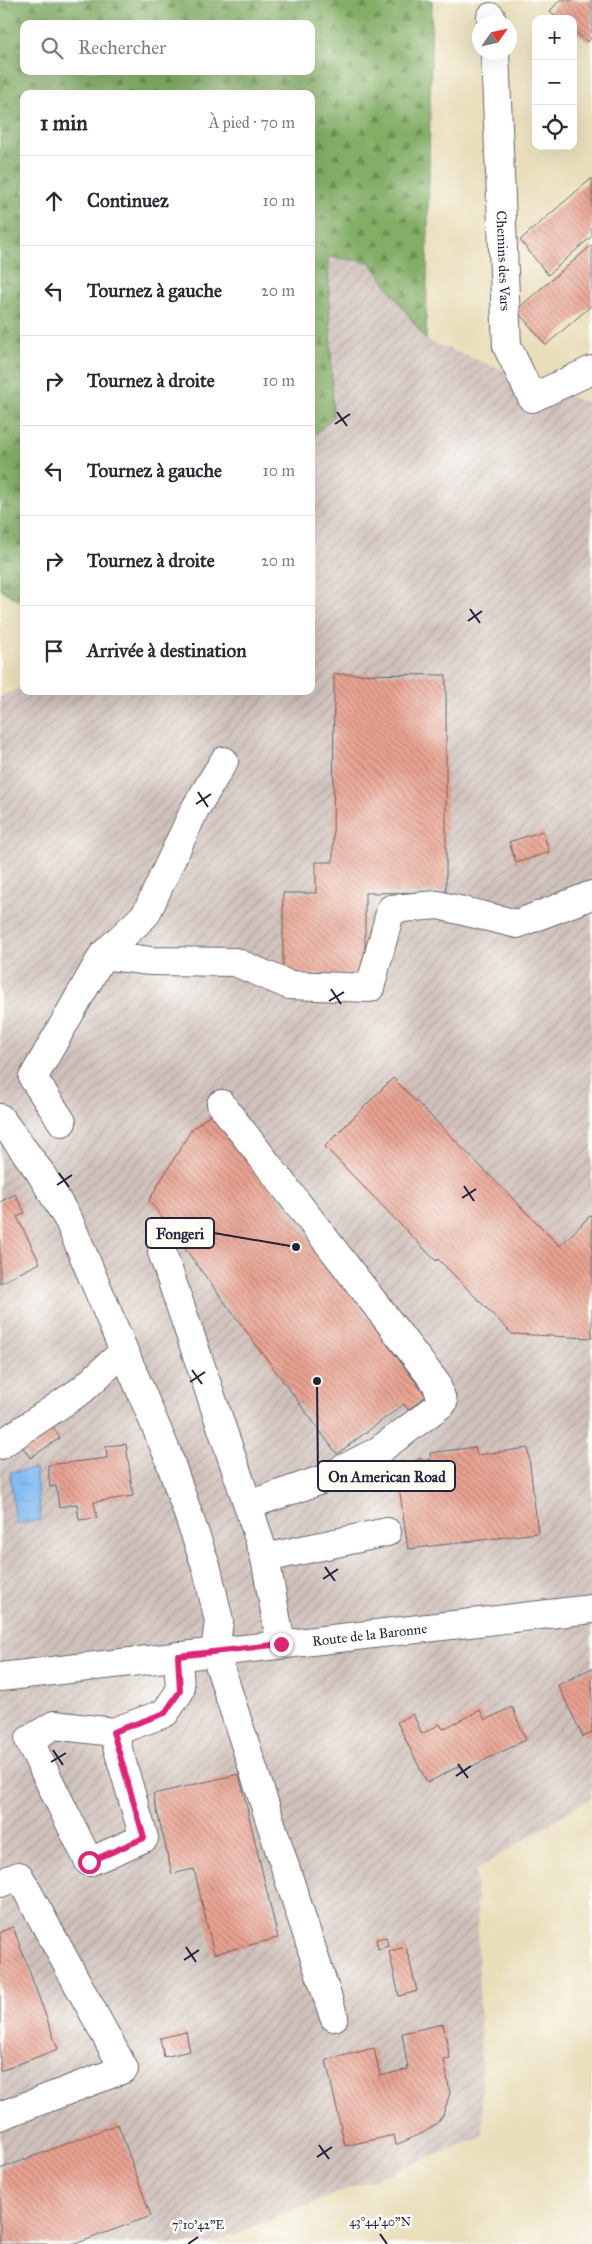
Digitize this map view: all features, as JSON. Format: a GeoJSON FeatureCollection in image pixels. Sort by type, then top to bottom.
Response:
{"type":"FeatureCollection","features":[{"type":"Feature","properties":{"kind":"main road","name":"Chemins des Vars"},"geometry":{"type":"LineString","coordinates":[[495,60],[508,346],[532,398],[592,370]]}},
{"type":"Feature","properties":{"kind":"main road"},"geometry":{"type":"LineString","coordinates":[[62,1122],[33,1078],[103,955],[146,914],[195,809],[224,761]]}},
{"type":"Feature","properties":{"kind":"main road"},"geometry":{"type":"LineString","coordinates":[[103,955],[150,961],[236,962],[289,985],[370,988],[391,909],[438,905],[517,924],[592,895]]}},
{"type":"Feature","properties":{"kind":"main road"},"geometry":{"type":"LineString","coordinates":[[221,1104],[436,1383],[443,1404],[370,1455],[321,1480],[248,1505]]}},
{"type":"Feature","properties":{"kind":"main road"},"geometry":{"type":"LineString","coordinates":[[0,1118],[40,1172],[68,1221],[168,1453],[207,1569],[219,1621],[215,1652],[334,2017]]}},
{"type":"Feature","properties":{"kind":"main road"},"geometry":{"type":"LineString","coordinates":[[162,1252],[265,1558],[281,1644]]}},
{"type":"Feature","properties":{"kind":"main road"},"geometry":{"type":"LineString","coordinates":[[0,1445],[82,1390],[123,1352]]}},
{"type":"Feature","properties":{"kind":"main road"},"geometry":{"type":"LineString","coordinates":[[265,1558],[387,1532]]}},
{"type":"Feature","properties":{"kind":"main road","name":"Route de la Baronne"},"geometry":{"type":"LineString","coordinates":[[0,1677],[592,1609]]}},
{"type":"Feature","properties":{"kind":"main road"},"geometry":{"type":"LineString","coordinates":[[113,1732],[144,1838],[89,1862],[29,1740],[54,1724],[113,1732],[165,1713],[180,1691],[178,1656]]}},
{"type":"Feature","properties":{"kind":"main road"},"geometry":{"type":"LineString","coordinates":[[0,1883],[20,1876],[124,2069],[0,2116]]}},
{"type":"Feature","properties":{"kind":"shaded area"},"geometry":{"type":"Polygon","coordinates":[[[328,257],[370,262],[426,340],[592,405],[592,1797],[476,1870],[483,2136],[209,2244],[0,2244],[0,697],[20,688],[20,695],[315,695],[315,435],[333,417],[328,257]]]}},
{"type":"Feature","properties":{"kind":"green space"},"geometry":{"type":"Polygon","coordinates":[[[0,0],[432,0],[426,340],[370,262],[328,257],[333,417],[315,435],[315,90],[20,90],[20,602],[0,589],[0,0]]]}},
{"type":"Feature","properties":{"kind":"water"},"geometry":{"type":"Polygon","coordinates":[[[35,1469],[41,1520],[16,1524],[10,1472],[35,1469]]]}},
{"type":"Feature","properties":{"kind":"building"},"geometry":{"type":"Polygon","coordinates":[[[560,0],[592,0],[592,36],[588,42],[577,33],[577,15],[555,15],[550,11],[560,0]]]}},
{"type":"Feature","properties":{"kind":"building"},"geometry":{"type":"Polygon","coordinates":[[[592,178],[592,236],[548,275],[520,240],[592,178]]]}},
{"type":"Feature","properties":{"kind":"building"},"geometry":{"type":"Polygon","coordinates":[[[592,245],[592,305],[546,345],[516,310],[592,245]]]}},
{"type":"Feature","properties":{"kind":"building"},"geometry":{"type":"Polygon","coordinates":[[[334,674],[446,675],[446,892],[365,893],[365,974],[283,974],[283,893],[316,893],[316,862],[333,862],[334,674]]]}},
{"type":"Feature","properties":{"kind":"building"},"geometry":{"type":"Polygon","coordinates":[[[543,831],[549,852],[516,863],[509,842],[543,831]]]}},
{"type":"Feature","properties":{"kind":"building"},"geometry":{"type":"Polygon","coordinates":[[[393,1078],[560,1246],[592,1214],[592,1338],[512,1334],[438,1259],[436,1261],[327,1149],[325,1146],[393,1078]]]}},
{"type":"Feature","properties":{"kind":"building"},"geometry":{"type":"Polygon","coordinates":[[[214,1112],[426,1396],[408,1410],[404,1404],[337,1454],[149,1200],[192,1129],[214,1112]]]}},
{"type":"Feature","properties":{"kind":"building"},"geometry":{"type":"Polygon","coordinates":[[[15,1194],[25,1213],[17,1217],[40,1263],[0,1283],[0,1202],[15,1194]]]}},
{"type":"Feature","properties":{"kind":"building"},"geometry":{"type":"Polygon","coordinates":[[[50,1423],[60,1438],[30,1458],[20,1443],[50,1423]]]}},
{"type":"Feature","properties":{"kind":"building"},"geometry":{"type":"Polygon","coordinates":[[[126,1444],[133,1496],[94,1502],[97,1518],[79,1520],[77,1504],[59,1507],[56,1486],[50,1487],[48,1465],[107,1458],[106,1446],[126,1444]]]}},
{"type":"Feature","properties":{"kind":"building"},"geometry":{"type":"Polygon","coordinates":[[[475,1447],[477,1455],[528,1448],[538,1533],[408,1549],[397,1472],[421,1458],[424,1461],[431,1459],[430,1453],[475,1447]]]}},
{"type":"Feature","properties":{"kind":"building"},"geometry":{"type":"Polygon","coordinates":[[[592,1668],[592,1733],[583,1737],[558,1685],[592,1668]]]}},
{"type":"Feature","properties":{"kind":"building"},"geometry":{"type":"Polygon","coordinates":[[[512,1707],[526,1740],[462,1771],[459,1766],[427,1783],[397,1722],[413,1714],[422,1734],[440,1724],[443,1729],[480,1710],[485,1720],[512,1707]]]}},
{"type":"Feature","properties":{"kind":"building"},"geometry":{"type":"Polygon","coordinates":[[[239,1774],[278,1938],[214,1954],[194,1869],[172,1874],[153,1794],[239,1774]]]}},
{"type":"Feature","properties":{"kind":"building"},"geometry":{"type":"Polygon","coordinates":[[[13,1927],[58,2049],[0,2071],[0,1932],[13,1927]]]}},
{"type":"Feature","properties":{"kind":"building"},"geometry":{"type":"Polygon","coordinates":[[[386,1937],[388,1946],[378,1949],[376,1939],[386,1937]]]}},
{"type":"Feature","properties":{"kind":"building"},"geometry":{"type":"Polygon","coordinates":[[[406,1947],[417,1991],[399,1996],[389,1951],[406,1947]]]}},
{"type":"Feature","properties":{"kind":"building"},"geometry":{"type":"Polygon","coordinates":[[[443,2024],[450,2059],[444,2060],[450,2093],[443,2115],[437,2123],[425,2132],[396,2145],[394,2135],[345,2146],[326,2060],[374,2048],[380,2076],[408,2069],[402,2033],[443,2024]]]}},
{"type":"Feature","properties":{"kind":"building"},"geometry":{"type":"Polygon","coordinates":[[[186,2032],[190,2051],[164,2057],[160,2038],[186,2032]]]}},
{"type":"Feature","properties":{"kind":"building"},"geometry":{"type":"Polygon","coordinates":[[[118,2124],[151,2216],[75,2244],[0,2244],[0,2169],[118,2124]]]}},
{"type":"Feature","properties":{"kind":"place","name":"Fongeri"},"geometry":{"type":"Point","coordinates":[296,1247]}},
{"type":"Feature","properties":{"kind":"place","name":"On American Road"},"geometry":{"type":"Point","coordinates":[317,1381]}},
{"type":"Feature","properties":{"kind":"route"},"geometry":{"type":"LineString","coordinates":[[89,1862],[144,1838],[113,1732],[165,1713],[180,1691],[178,1656],[281,1644]]}}]}
